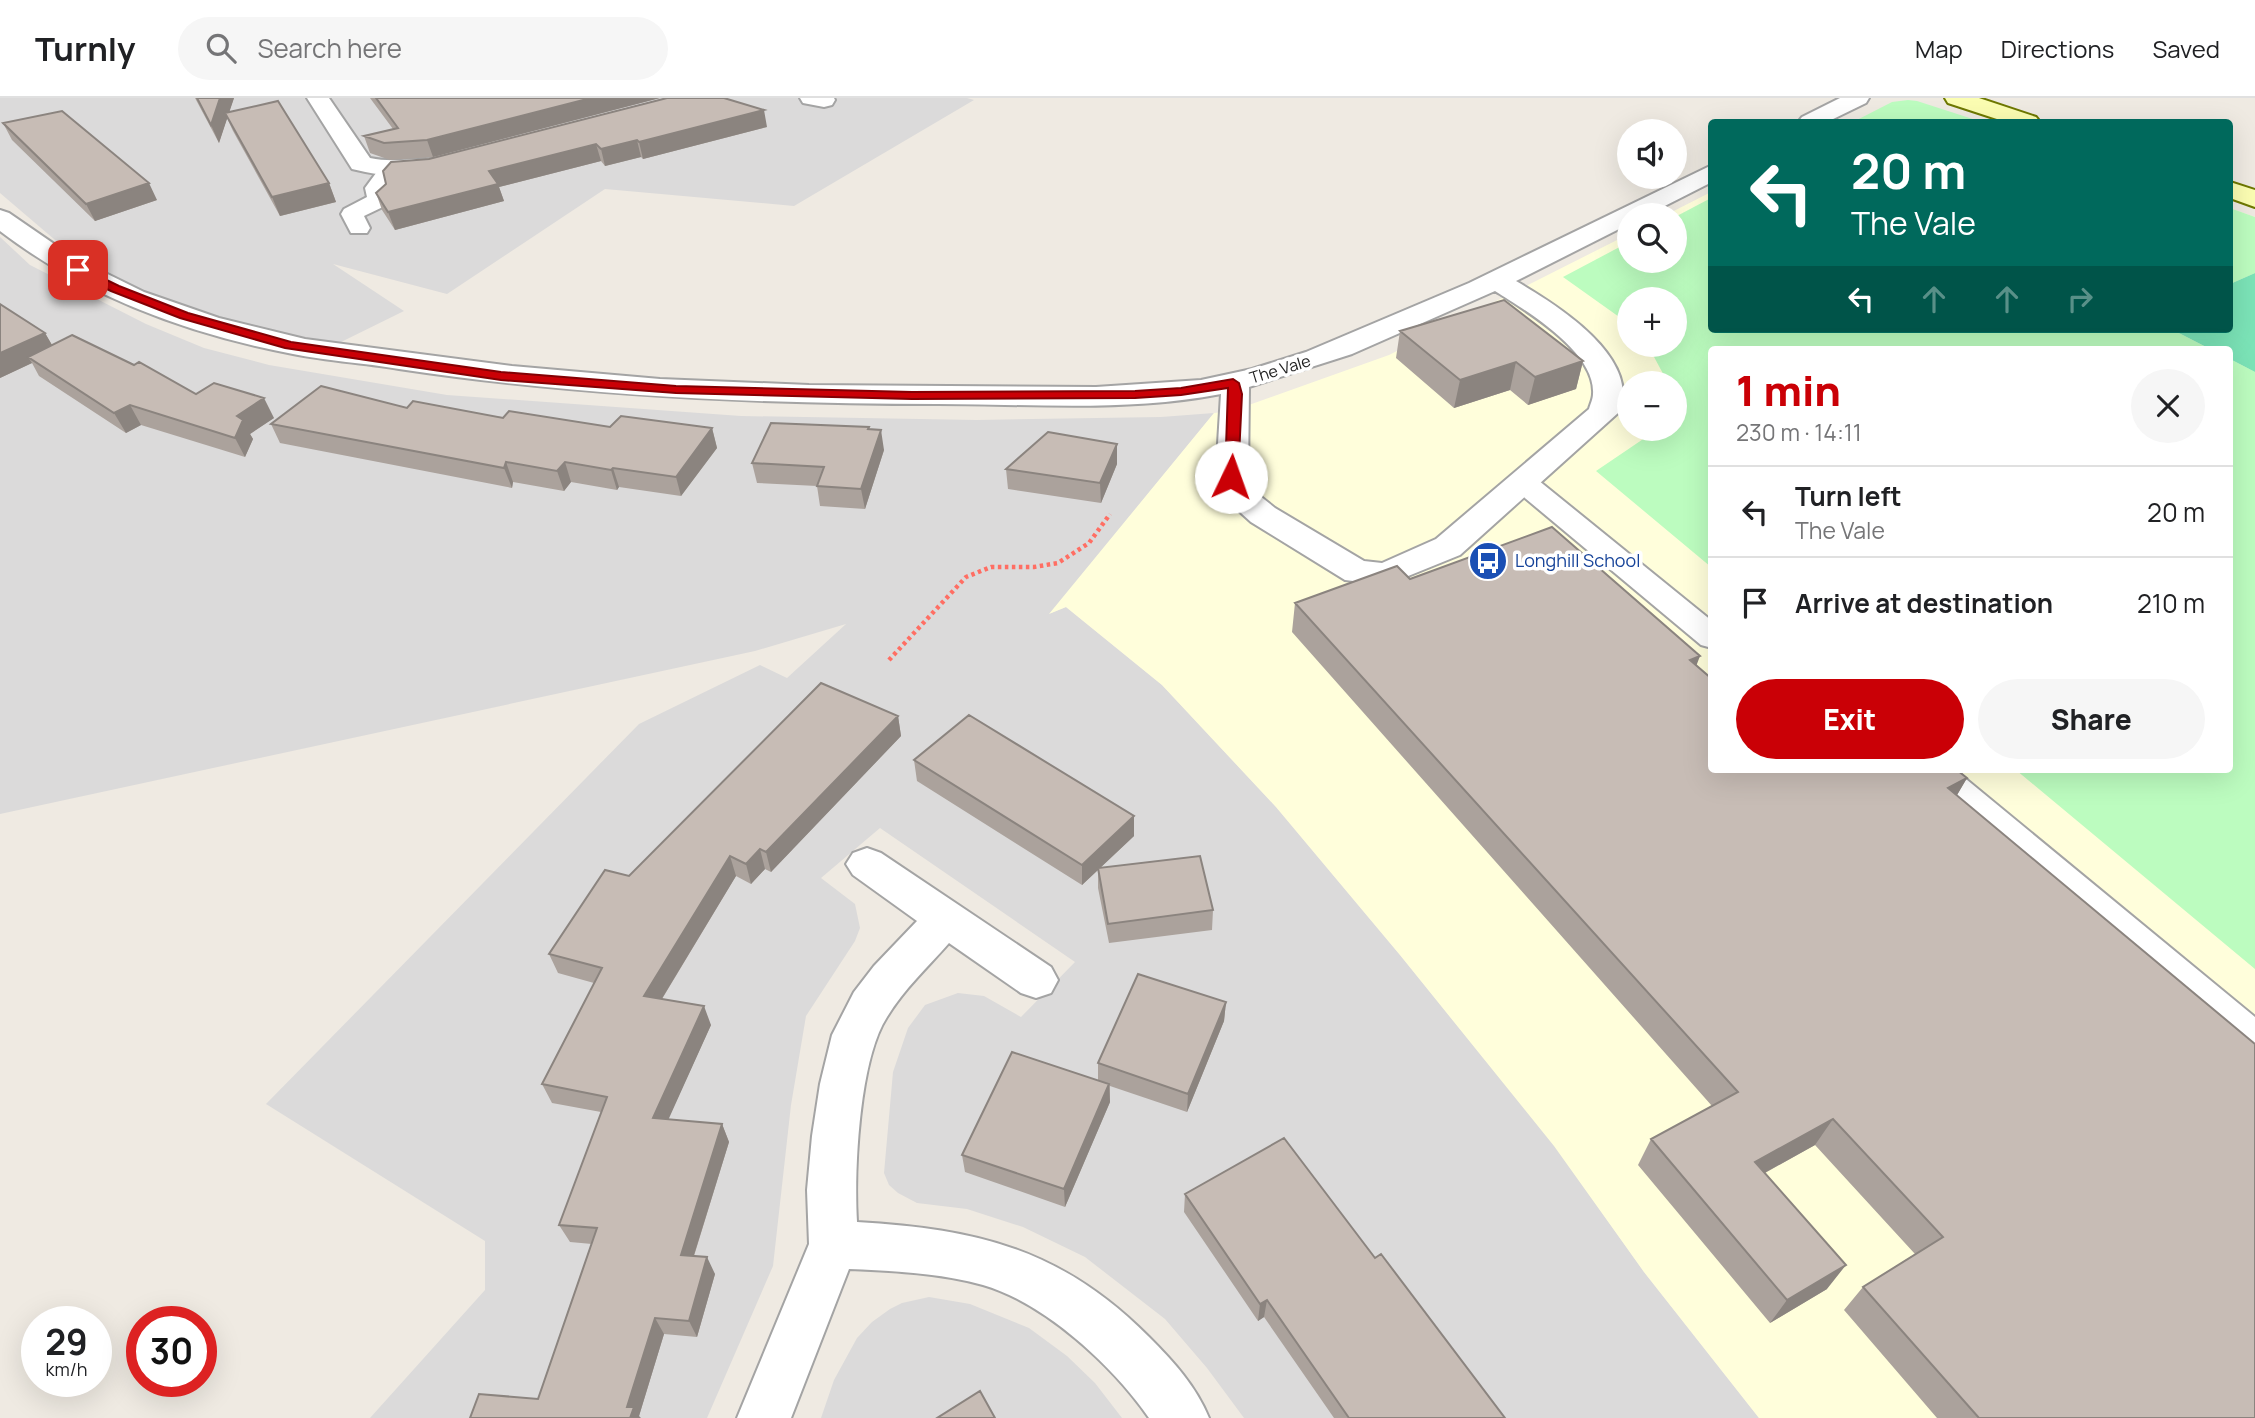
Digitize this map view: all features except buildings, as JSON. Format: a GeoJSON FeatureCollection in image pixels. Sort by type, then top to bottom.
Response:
{"type":"FeatureCollection","features":[{"type":"Feature","properties":{"kind":"main road"},"geometry":{"type":"LineString","coordinates":[[1956,98],[2019,119]]}},
{"type":"Feature","properties":{"kind":"main road"},"geometry":{"type":"LineString","coordinates":[[2233,191],[2255,199]]}},
{"type":"Feature","properties":{"kind":"street"},"geometry":{"type":"LineString","coordinates":[[318,98],[361,164],[390,170],[434,167],[461,160]]}},
{"type":"Feature","properties":{"kind":"street"},"geometry":{"type":"LineString","coordinates":[[1816,119],[1858,98]]}},
{"type":"Feature","properties":{"kind":"street","name":"The Vale"},"geometry":{"type":"LineString","coordinates":[[0,218],[22,236],[93,279],[184,316],[290,346],[501,376],[628,387],[823,394],[1135,394],[1181,391],[1233,383],[1326,355],[1386,332],[1497,281],[1708,174]]}},
{"type":"Feature","properties":{"kind":"street"},"geometry":{"type":"LineString","coordinates":[[1233,383],[1236,394],[1231,477],[1237,490],[1263,515],[1357,572],[1386,574],[1448,547],[1603,413],[1610,395],[1599,365],[1579,339],[1539,306],[1497,281]]}},
{"type":"Feature","properties":{"kind":"street"},"geometry":{"type":"LineString","coordinates":[[867,864],[1036,980]]}},
{"type":"Feature","properties":{"kind":"street"},"geometry":{"type":"LineString","coordinates":[[764,1418],[834,1244],[831,1190],[836,1136],[842,1084],[855,1035],[870,1005],[889,979],[946,918]]}},
{"type":"Feature","properties":{"kind":"street"},"geometry":{"type":"LineString","coordinates":[[834,1244],[919,1250],[985,1261],[1031,1280],[1070,1303],[1107,1333],[1170,1399],[1182,1418]]}},
{"type":"Feature","properties":{"kind":"lane"},"geometry":{"type":"LineString","coordinates":[[359,228],[352,214],[379,200],[376,188],[390,170]]}},
{"type":"Feature","properties":{"kind":"lane"},"geometry":{"type":"LineString","coordinates":[[1523,482],[1708,635]]}},
{"type":"Feature","properties":{"kind":"lane"},"geometry":{"type":"LineString","coordinates":[[1937,773],[2255,1040]]}},
{"type":"Feature","properties":{"kind":"path"},"geometry":{"type":"LineString","coordinates":[[889,660],[966,577],[982,569],[1000,565],[1034,567],[1057,564],[1089,544],[1102,530],[1110,514]]}},
{"type":"Feature","properties":{"kind":"shaded area"},"geometry":{"type":"Polygon","coordinates":[[[0,98],[974,100],[794,206],[605,189],[447,294],[333,264],[404,311],[337,344],[275,333],[136,292],[75,257],[0,193],[0,98]]]}},
{"type":"Feature","properties":{"kind":"shaded area"},"geometry":{"type":"Polygon","coordinates":[[[1708,194],[1708,333],[2233,333],[2233,209],[2255,217],[2255,1418],[1759,1418],[1644,1272],[1554,1146],[1276,807],[1162,685],[1066,607],[1049,614],[1214,413],[1232,411],[1389,355],[1617,240],[1617,273],[1687,273],[1687,204],[1708,194]]]}},
{"type":"Feature","properties":{"kind":"shaded area"},"geometry":{"type":"Polygon","coordinates":[[[0,237],[30,265],[146,324],[204,348],[269,365],[447,395],[741,416],[977,420],[1161,417],[1214,413],[1051,613],[1066,607],[1162,685],[1276,807],[1555,1146],[1644,1272],[1759,1418],[1244,1418],[1207,1368],[1165,1319],[1085,1257],[1023,1227],[967,1209],[917,1203],[898,1193],[889,1185],[884,1173],[893,1072],[908,1028],[925,1005],[958,993],[984,996],[1021,1017],[1075,962],[880,828],[821,878],[855,904],[860,928],[855,941],[806,1016],[791,1105],[773,1266],[707,1418],[370,1418],[485,1290],[485,1241],[266,1104],[639,724],[760,665],[787,678],[846,624],[755,651],[0,814],[0,237]]]}},
{"type":"Feature","properties":{"kind":"shaded area"},"geometry":{"type":"Polygon","coordinates":[[[929,1297],[970,1304],[1029,1328],[1067,1356],[1095,1383],[1122,1418],[821,1418],[834,1380],[857,1338],[872,1322],[890,1309],[902,1303],[929,1297]]]}},
{"type":"Feature","properties":{"kind":"green space"},"geometry":{"type":"Polygon","coordinates":[[[1917,101],[1973,119],[1859,119],[1892,102],[1917,101]]]}},
{"type":"Feature","properties":{"kind":"green space"},"geometry":{"type":"Polygon","coordinates":[[[1708,200],[1708,333],[2179,333],[2204,346],[1708,346],[1708,564],[1596,471],[1640,441],[1687,441],[1687,371],[1662,371],[1654,357],[1687,357],[1687,287],[1617,287],[1617,315],[1563,277],[1617,248],[1617,273],[1687,273],[1687,211],[1708,200]]]}},
{"type":"Feature","properties":{"kind":"green space"},"geometry":{"type":"Polygon","coordinates":[[[2233,209],[2255,217],[2255,273],[2233,283],[2233,209]]]}},
{"type":"Feature","properties":{"kind":"green space"},"geometry":{"type":"Polygon","coordinates":[[[2255,273],[2255,372],[2233,361],[2233,346],[2204,346],[2179,333],[2233,333],[2233,283],[2255,273]]]}},
{"type":"Feature","properties":{"kind":"green space"},"geometry":{"type":"Polygon","coordinates":[[[2233,361],[2255,372],[2255,969],[2020,773],[2233,773],[2233,361]]]}},
{"type":"Feature","properties":{"kind":"place","name":"Longhill School"},"geometry":{"type":"Point","coordinates":[1488,561]}},
{"type":"Feature","properties":{"kind":"route"},"geometry":{"type":"LineString","coordinates":[[78,270],[115,289],[184,316],[290,346],[501,376],[628,387],[912,395],[1135,394],[1181,391],[1233,383],[1236,394],[1231,477]]}}]}
